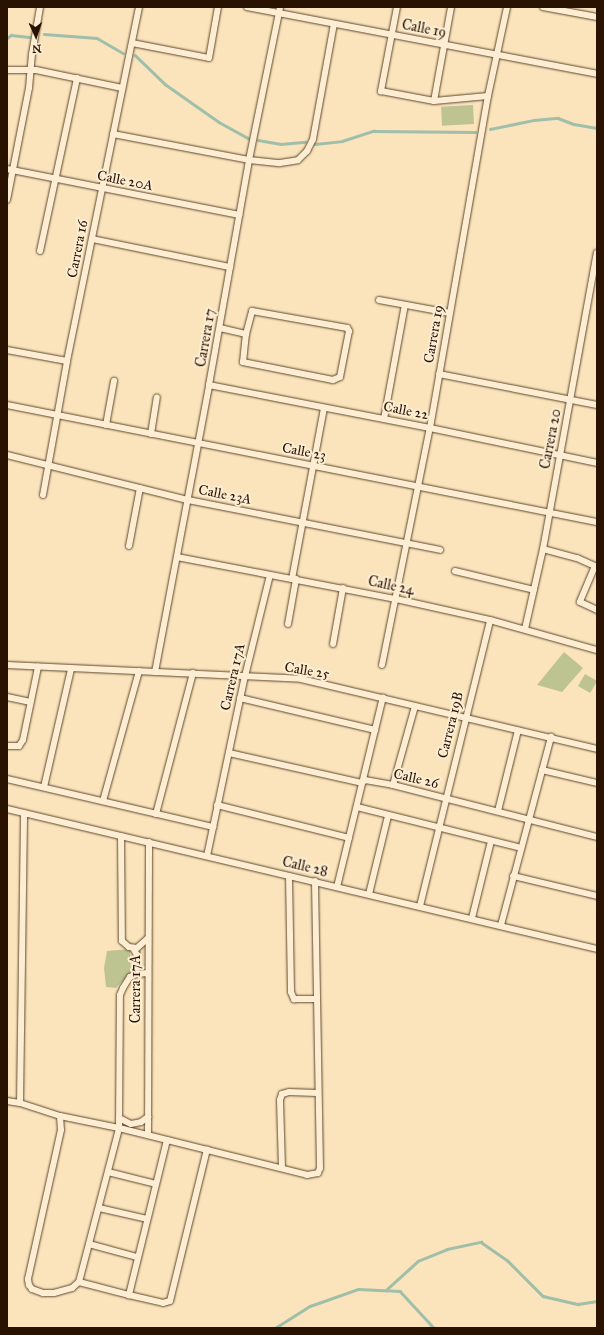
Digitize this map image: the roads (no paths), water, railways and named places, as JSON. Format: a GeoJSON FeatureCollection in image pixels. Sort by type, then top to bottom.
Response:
{"type":"FeatureCollection","features":[{"type":"Feature","properties":{"kind":"street"},"geometry":{"type":"LineString","coordinates":[[7,200],[10,169],[29,88],[40,7]]}},
{"type":"Feature","properties":{"kind":"street","name":"Carrera 16"},"geometry":{"type":"LineString","coordinates":[[43,495],[67,361],[139,7]]}},
{"type":"Feature","properties":{"kind":"street"},"geometry":{"type":"LineString","coordinates":[[132,43],[209,58],[218,7]]}},
{"type":"Feature","properties":{"kind":"street","name":"Calle 19"},"geometry":{"type":"LineString","coordinates":[[247,7],[279,10],[334,24],[597,74]]}},
{"type":"Feature","properties":{"kind":"street"},"geometry":{"type":"LineString","coordinates":[[397,7],[381,91],[434,101],[488,96]]}},
{"type":"Feature","properties":{"kind":"street"},"geometry":{"type":"LineString","coordinates":[[434,101],[450,7]]}},
{"type":"Feature","properties":{"kind":"street","name":"Carrera 19"},"geometry":{"type":"LineString","coordinates":[[382,665],[430,428],[488,96],[507,7]]}},
{"type":"Feature","properties":{"kind":"street"},"geometry":{"type":"LineString","coordinates":[[543,7],[597,17]]}},
{"type":"Feature","properties":{"kind":"street","name":"Carrera 17"},"geometry":{"type":"LineString","coordinates":[[155,672],[210,385],[249,160],[279,10]]}},
{"type":"Feature","properties":{"kind":"street"},"geometry":{"type":"LineString","coordinates":[[113,134],[249,160],[280,163],[298,160],[307,151],[313,139],[334,24]]}},
{"type":"Feature","properties":{"kind":"street"},"geometry":{"type":"LineString","coordinates":[[7,70],[30,72],[36,70],[122,88]]}},
{"type":"Feature","properties":{"kind":"street"},"geometry":{"type":"LineString","coordinates":[[40,251],[77,78]]}},
{"type":"Feature","properties":{"kind":"street","name":"Calle 20A"},"geometry":{"type":"LineString","coordinates":[[10,169],[240,215]]}},
{"type":"Feature","properties":{"kind":"street"},"geometry":{"type":"LineString","coordinates":[[92,239],[230,267]]}},
{"type":"Feature","properties":{"kind":"street","name":"Carrera 20"},"geometry":{"type":"LineString","coordinates":[[525,629],[560,455],[597,253]]}},
{"type":"Feature","properties":{"kind":"street"},"geometry":{"type":"LineString","coordinates":[[379,300],[450,313]]}},
{"type":"Feature","properties":{"kind":"street"},"geometry":{"type":"LineString","coordinates":[[384,419],[405,305]]}},
{"type":"Feature","properties":{"kind":"street"},"geometry":{"type":"LineString","coordinates":[[252,311],[345,326],[348,331],[340,377],[333,380],[243,362],[246,334],[252,311]]}},
{"type":"Feature","properties":{"kind":"street"},"geometry":{"type":"LineString","coordinates":[[220,328],[246,334]]}},
{"type":"Feature","properties":{"kind":"street"},"geometry":{"type":"LineString","coordinates":[[7,350],[67,361]]}},
{"type":"Feature","properties":{"kind":"street"},"geometry":{"type":"LineString","coordinates":[[439,374],[597,405]]}},
{"type":"Feature","properties":{"kind":"street"},"geometry":{"type":"LineString","coordinates":[[106,425],[114,381]]}},
{"type":"Feature","properties":{"kind":"street","name":"Calle 22"},"geometry":{"type":"LineString","coordinates":[[210,385],[430,428],[597,463]]}},
{"type":"Feature","properties":{"kind":"street"},"geometry":{"type":"LineString","coordinates":[[151,434],[157,397]]}},
{"type":"Feature","properties":{"kind":"street","name":"Calle 23"},"geometry":{"type":"LineString","coordinates":[[7,405],[597,522]]}},
{"type":"Feature","properties":{"kind":"street"},"geometry":{"type":"LineString","coordinates":[[288,624],[302,522],[324,408]]}},
{"type":"Feature","properties":{"kind":"street","name":"Calle 23A"},"geometry":{"type":"LineString","coordinates":[[7,455],[188,500],[440,550]]}},
{"type":"Feature","properties":{"kind":"street"},"geometry":{"type":"LineString","coordinates":[[129,546],[140,488]]}},
{"type":"Feature","properties":{"kind":"street"},"geometry":{"type":"LineString","coordinates":[[542,549],[577,558],[596,566],[580,602],[597,610]]}},
{"type":"Feature","properties":{"kind":"street","name":"Calle 24"},"geometry":{"type":"LineString","coordinates":[[177,557],[396,599],[490,620],[597,650]]}},
{"type":"Feature","properties":{"kind":"street"},"geometry":{"type":"LineString","coordinates":[[455,571],[534,590]]}},
{"type":"Feature","properties":{"kind":"street","name":"Carrera 17A"},"geometry":{"type":"LineString","coordinates":[[207,856],[240,698],[270,575]]}},
{"type":"Feature","properties":{"kind":"street"},"geometry":{"type":"LineString","coordinates":[[333,644],[344,588]]}},
{"type":"Feature","properties":{"kind":"street","name":"Carrera 19B"},"geometry":{"type":"LineString","coordinates":[[420,906],[490,620]]}},
{"type":"Feature","properties":{"kind":"street","name":"Calle 25"},"geometry":{"type":"LineString","coordinates":[[7,665],[301,679],[597,749]]}},
{"type":"Feature","properties":{"kind":"street"},"geometry":{"type":"LineString","coordinates":[[7,746],[19,746],[23,740],[38,667]]}},
{"type":"Feature","properties":{"kind":"street"},"geometry":{"type":"LineString","coordinates":[[44,787],[72,669]]}},
{"type":"Feature","properties":{"kind":"street"},"geometry":{"type":"LineString","coordinates":[[103,801],[139,672]]}},
{"type":"Feature","properties":{"kind":"street"},"geometry":{"type":"LineString","coordinates":[[156,814],[192,673]]}},
{"type":"Feature","properties":{"kind":"street"},"geometry":{"type":"LineString","coordinates":[[7,697],[30,702]]}},
{"type":"Feature","properties":{"kind":"street"},"geometry":{"type":"LineString","coordinates":[[240,698],[375,730]]}},
{"type":"Feature","properties":{"kind":"street"},"geometry":{"type":"LineString","coordinates":[[337,887],[383,698]]}},
{"type":"Feature","properties":{"kind":"street"},"geometry":{"type":"LineString","coordinates":[[393,785],[415,706]]}},
{"type":"Feature","properties":{"kind":"street"},"geometry":{"type":"LineString","coordinates":[[498,811],[518,730]]}},
{"type":"Feature","properties":{"kind":"street"},"geometry":{"type":"LineString","coordinates":[[501,925],[551,738]]}},
{"type":"Feature","properties":{"kind":"street","name":"Calle 26"},"geometry":{"type":"LineString","coordinates":[[228,753],[362,783],[365,780],[393,785],[597,837]]}},
{"type":"Feature","properties":{"kind":"street"},"geometry":{"type":"LineString","coordinates":[[542,770],[597,783]]}},
{"type":"Feature","properties":{"kind":"street"},"geometry":{"type":"LineString","coordinates":[[7,778],[213,827]]}},
{"type":"Feature","properties":{"kind":"street"},"geometry":{"type":"LineString","coordinates":[[217,805],[349,838]]}},
{"type":"Feature","properties":{"kind":"street"},"geometry":{"type":"LineString","coordinates":[[357,807],[388,816],[521,848]]}},
{"type":"Feature","properties":{"kind":"street","name":"Calle 28"},"geometry":{"type":"LineString","coordinates":[[7,809],[472,918],[597,949]]}},
{"type":"Feature","properties":{"kind":"street"},"geometry":{"type":"LineString","coordinates":[[20,1103],[24,813]]}},
{"type":"Feature","properties":{"kind":"street"},"geometry":{"type":"LineString","coordinates":[[369,894],[388,816]]}},
{"type":"Feature","properties":{"kind":"street"},"geometry":{"type":"LineString","coordinates":[[121,836],[122,941],[126,945],[134,948],[140,946],[148,938]]}},
{"type":"Feature","properties":{"kind":"street"},"geometry":{"type":"LineString","coordinates":[[472,918],[491,841]]}},
{"type":"Feature","properties":{"kind":"street","name":"Carrera 17A"},"geometry":{"type":"LineString","coordinates":[[148,1135],[149,842]]}},
{"type":"Feature","properties":{"kind":"street"},"geometry":{"type":"LineString","coordinates":[[289,876],[291,992],[294,999],[317,999]]}},
{"type":"Feature","properties":{"kind":"street"},"geometry":{"type":"LineString","coordinates":[[513,876],[597,896]]}},
{"type":"Feature","properties":{"kind":"street"},"geometry":{"type":"LineString","coordinates":[[7,1101],[20,1103],[60,1116],[119,1128],[207,1149],[307,1175],[318,1173],[320,1168],[317,1093],[315,881]]}},
{"type":"Feature","properties":{"kind":"street"},"geometry":{"type":"LineString","coordinates":[[134,948],[137,955],[136,974]]}},
{"type":"Feature","properties":{"kind":"street"},"geometry":{"type":"LineString","coordinates":[[60,1116],[61,1130],[28,1279],[32,1289],[43,1293],[54,1293],[72,1288],[79,1282],[119,1128],[120,995],[127,981],[136,974],[148,974]]}},
{"type":"Feature","properties":{"kind":"street"},"geometry":{"type":"LineString","coordinates":[[282,1168],[280,1100],[282,1094],[289,1092],[317,1093]]}},
{"type":"Feature","properties":{"kind":"street"},"geometry":{"type":"LineString","coordinates":[[119,1118],[131,1124],[141,1122],[148,1118]]}},
{"type":"Feature","properties":{"kind":"street"},"geometry":{"type":"LineString","coordinates":[[129,1295],[137,1257],[167,1140]]}},
{"type":"Feature","properties":{"kind":"street"},"geometry":{"type":"LineString","coordinates":[[79,1282],[163,1303],[170,1301],[207,1149]]}},
{"type":"Feature","properties":{"kind":"street"},"geometry":{"type":"LineString","coordinates":[[108,1172],[156,1184]]}},
{"type":"Feature","properties":{"kind":"street"},"geometry":{"type":"LineString","coordinates":[[99,1208],[147,1219]]}},
{"type":"Feature","properties":{"kind":"street"},"geometry":{"type":"LineString","coordinates":[[89,1244],[137,1257]]}},
{"type":"Feature","properties":{"kind":"waterway"},"geometry":{"type":"LineString","coordinates":[[44,34],[97,38],[123,53]]}},
{"type":"Feature","properties":{"kind":"waterway"},"geometry":{"type":"LineString","coordinates":[[7,38],[11,35],[29,37]]}},
{"type":"Feature","properties":{"kind":"waterway"},"geometry":{"type":"LineString","coordinates":[[135,55],[165,84],[219,122],[250,139]]}},
{"type":"Feature","properties":{"kind":"waterway"},"geometry":{"type":"LineString","coordinates":[[490,129],[534,120],[558,118],[574,124],[597,128]]}},
{"type":"Feature","properties":{"kind":"waterway"},"geometry":{"type":"LineString","coordinates":[[315,144],[342,141],[373,131],[475,132]]}},
{"type":"Feature","properties":{"kind":"waterway"},"geometry":{"type":"LineString","coordinates":[[258,140],[281,144],[305,142]]}},
{"type":"Feature","properties":{"kind":"waterway"},"geometry":{"type":"LineString","coordinates":[[386,1290],[418,1261],[447,1249],[481,1242],[507,1260],[543,1296],[578,1304],[597,1301]]}},
{"type":"Feature","properties":{"kind":"waterway"},"geometry":{"type":"LineString","coordinates":[[275,1328],[310,1306],[358,1289],[400,1291],[434,1328]]}}]}
